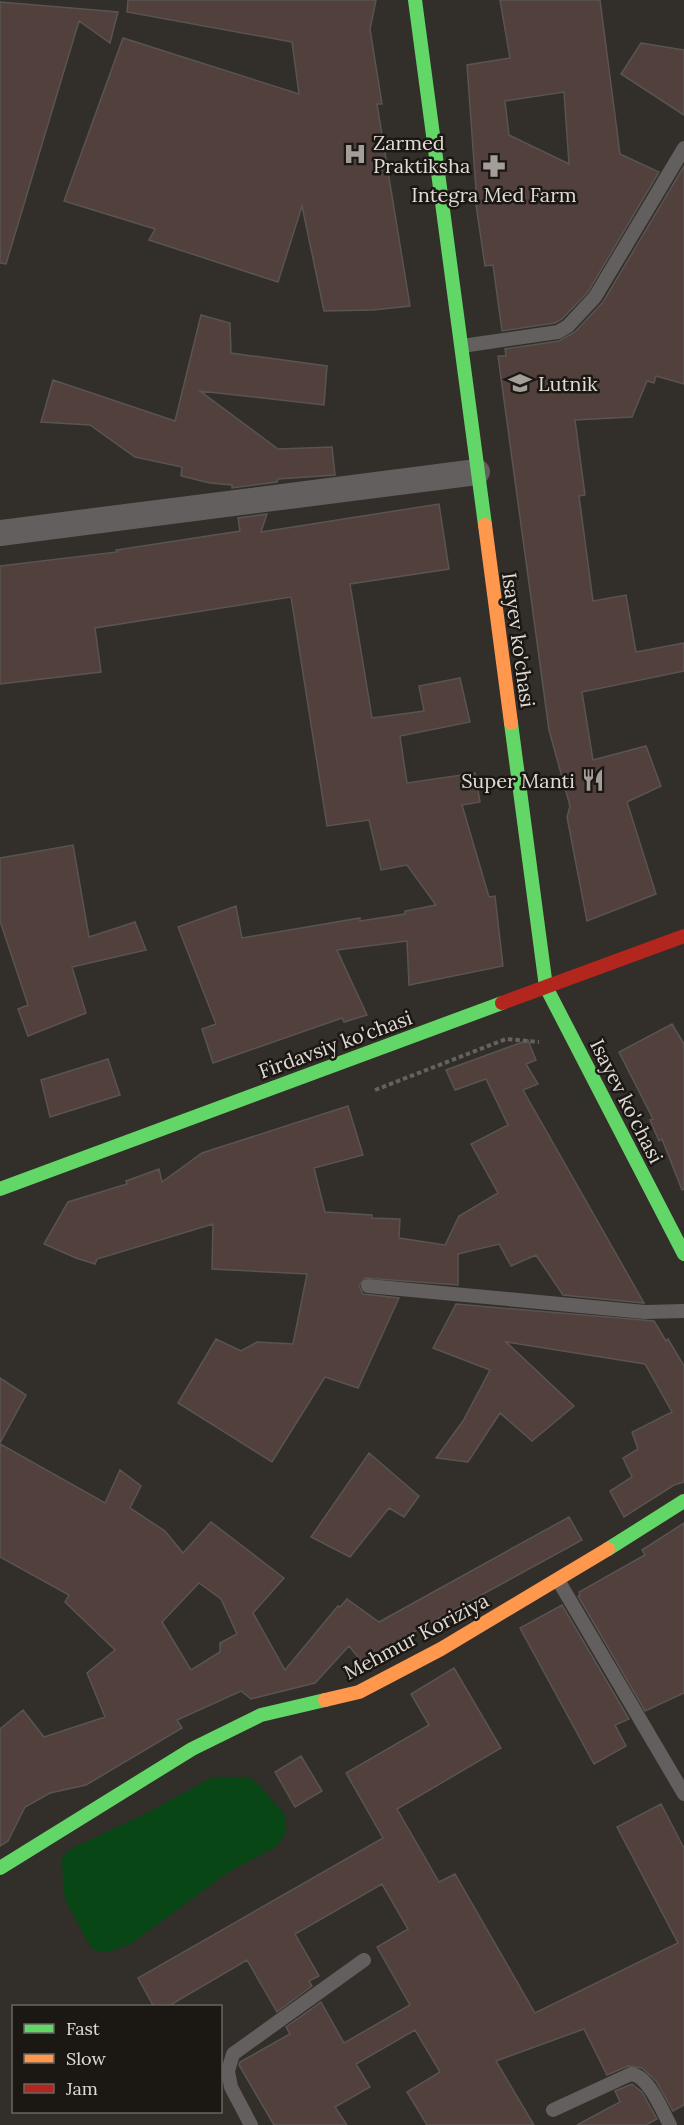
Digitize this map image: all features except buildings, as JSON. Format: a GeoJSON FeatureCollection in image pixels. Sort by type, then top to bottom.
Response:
{"type":"FeatureCollection","features":[{"type":"Feature","properties":{"kind":"main road","name":"Isayev ko'chasi"},"geometry":{"type":"LineString","coordinates":[[415,0],[546,987],[684,1254]]}},
{"type":"Feature","properties":{"kind":"main road","name":"Firdavsiy ko'chasi"},"geometry":{"type":"LineString","coordinates":[[0,1189],[684,936]]}},
{"type":"Feature","properties":{"kind":"main road","name":"Mehmur Koriziya"},"geometry":{"type":"LineString","coordinates":[[0,1868],[192,1749],[261,1715],[359,1692],[441,1649],[558,1580],[684,1501]]}},
{"type":"Feature","properties":{"kind":"street"},"geometry":{"type":"LineString","coordinates":[[0,533],[477,472]]}},
{"type":"Feature","properties":{"kind":"lane"},"geometry":{"type":"LineString","coordinates":[[462,346],[558,332],[568,326],[595,297],[684,148]]}},
{"type":"Feature","properties":{"kind":"lane"},"geometry":{"type":"LineString","coordinates":[[368,1286],[645,1312],[684,1311]]}},
{"type":"Feature","properties":{"kind":"lane"},"geometry":{"type":"LineString","coordinates":[[558,1580],[684,1794]]}},
{"type":"Feature","properties":{"kind":"lane"},"geometry":{"type":"LineString","coordinates":[[251,2125],[231,2087],[228,2071],[233,2054],[364,1960]]}},
{"type":"Feature","properties":{"kind":"lane"},"geometry":{"type":"LineString","coordinates":[[554,2110],[631,2074],[638,2074],[645,2080],[670,2125]]}},
{"type":"Feature","properties":{"kind":"path"},"geometry":{"type":"LineString","coordinates":[[375,1090],[506,1039],[576,1045]]}},
{"type":"Feature","properties":{"kind":"green space"},"geometry":{"type":"Polygon","coordinates":[[[250,1778],[285,1815],[286,1833],[277,1846],[227,1873],[131,1944],[101,1952],[91,1948],[66,1901],[63,1891],[62,1858],[77,1846],[145,1814],[209,1779],[250,1778]]]}},
{"type":"Feature","properties":{"kind":"traffic: fast"},"geometry":{"type":"LineString","coordinates":[[415,0],[485,525]]}},
{"type":"Feature","properties":{"kind":"traffic: fast"},"geometry":{"type":"LineString","coordinates":[[511,723],[546,987],[684,1254]]}},
{"type":"Feature","properties":{"kind":"traffic: fast"},"geometry":{"type":"LineString","coordinates":[[0,1189],[502,1003]]}},
{"type":"Feature","properties":{"kind":"traffic: fast"},"geometry":{"type":"LineString","coordinates":[[608,1549],[684,1501]]}},
{"type":"Feature","properties":{"kind":"traffic: fast"},"geometry":{"type":"LineString","coordinates":[[0,1868],[192,1749],[261,1715],[325,1700]]}},
{"type":"Feature","properties":{"kind":"traffic: slow"},"geometry":{"type":"LineString","coordinates":[[485,525],[511,723]]}},
{"type":"Feature","properties":{"kind":"traffic: slow"},"geometry":{"type":"LineString","coordinates":[[325,1700],[359,1692],[441,1649],[608,1549]]}},
{"type":"Feature","properties":{"kind":"traffic: jam"},"geometry":{"type":"LineString","coordinates":[[502,1003],[684,936]]}},
{"type":"Feature","properties":{"kind":"place","name":"Zarmed Praktiksha"},"geometry":{"type":"Point","coordinates":[355,154]}},
{"type":"Feature","properties":{"kind":"place","name":"Integra Med Farm"},"geometry":{"type":"Point","coordinates":[494,166]}},
{"type":"Feature","properties":{"kind":"place","name":"Lutnik"},"geometry":{"type":"Point","coordinates":[520,383]}},
{"type":"Feature","properties":{"kind":"place","name":"Super Manti"},"geometry":{"type":"Point","coordinates":[593,780]}}]}
